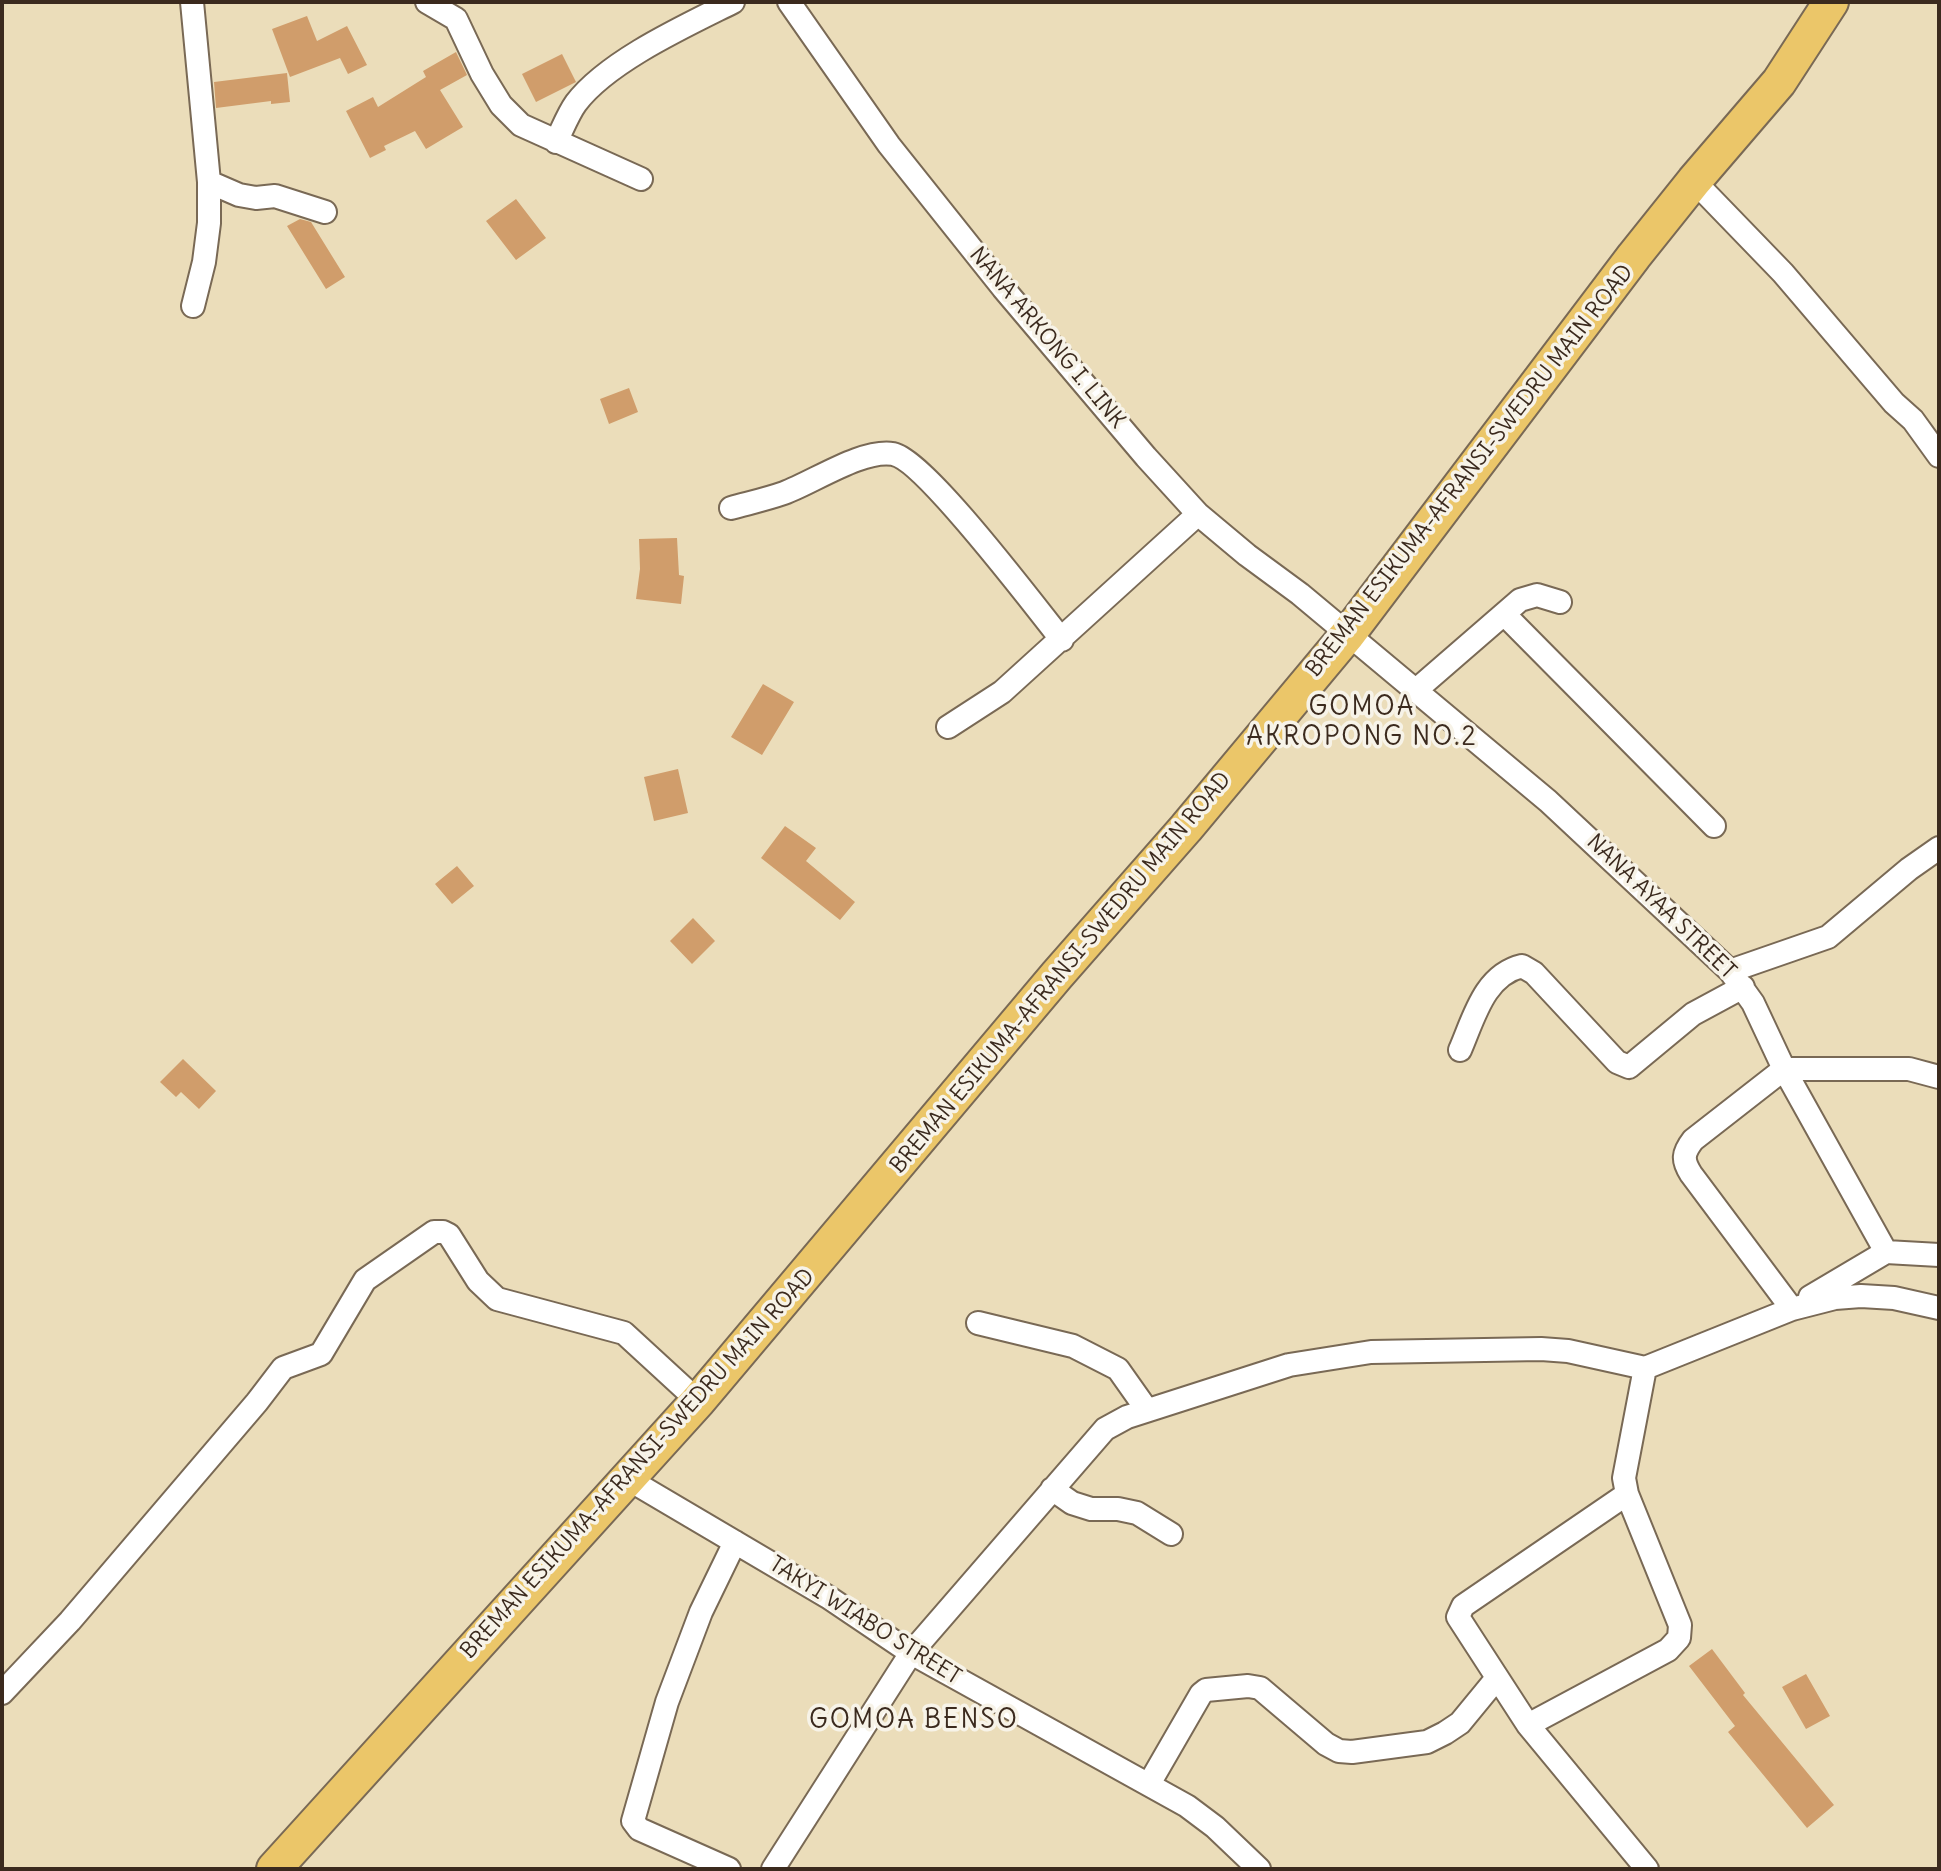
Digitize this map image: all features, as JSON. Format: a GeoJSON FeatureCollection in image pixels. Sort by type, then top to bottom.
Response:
{"type":"FeatureCollection","features":[{"type":"Feature","properties":{"kind":"main road","name":"BREMAN ESIKUMA-AFRANSI-SWEDRU MAIN ROAD"},"geometry":{"type":"LineString","coordinates":[[274,1869],[698,1401],[1348,634],[1694,181],[1779,82],[1831,2]]}},
{"type":"Feature","properties":{"kind":"street"},"geometry":{"type":"LineString","coordinates":[[192,2],[209,182],[209,223],[204,262],[193,306]]}},
{"type":"Feature","properties":{"kind":"street"},"geometry":{"type":"LineString","coordinates":[[427,2],[456,19],[482,74],[501,105],[521,125],[641,179]]}},
{"type":"Feature","properties":{"kind":"street"},"geometry":{"type":"LineString","coordinates":[[556,142],[576,103],[604,76],[685,26],[733,2]]}},
{"type":"Feature","properties":{"kind":"street","name":"NANA ARKONG I. LINK"},"geometry":{"type":"LineString","coordinates":[[789,2],[889,145],[1003,288],[1146,457],[1198,514],[1348,634]]}},
{"type":"Feature","properties":{"kind":"street"},"geometry":{"type":"LineString","coordinates":[[1694,181],[1783,273],[1894,403],[1913,420],[1939,456]]}},
{"type":"Feature","properties":{"kind":"street"},"geometry":{"type":"LineString","coordinates":[[209,182],[239,195],[256,198],[275,196],[325,212]]}},
{"type":"Feature","properties":{"kind":"street"},"geometry":{"type":"LineString","coordinates":[[731,508],[785,492],[861,458],[894,454],[919,470],[983,541],[1062,640]]}},
{"type":"Feature","properties":{"kind":"street"},"geometry":{"type":"LineString","coordinates":[[948,727],[1002,692],[1198,514]]}},
{"type":"Feature","properties":{"kind":"street"},"geometry":{"type":"LineString","coordinates":[[1415,691],[1520,600],[1537,595],[1560,602]]}},
{"type":"Feature","properties":{"kind":"street"},"geometry":{"type":"LineString","coordinates":[[1504,614],[1714,826]]}},
{"type":"Feature","properties":{"kind":"street","name":"NANA AYAA STREET"},"geometry":{"type":"LineString","coordinates":[[1348,634],[1548,801],[1737,979],[1886,1252]]}},
{"type":"Feature","properties":{"kind":"street"},"geometry":{"type":"LineString","coordinates":[[1460,1050],[1489,987],[1510,969],[1522,966],[1534,973],[1617,1062],[1629,1067],[1737,979],[1828,937],[1939,848]]}},
{"type":"Feature","properties":{"kind":"street"},"geometry":{"type":"LineString","coordinates":[[1792,1309],[1691,1174],[1683,1158],[1693,1140],[1784,1069],[1909,1069],[1939,1077]]}},
{"type":"Feature","properties":{"kind":"street"},"geometry":{"type":"LineString","coordinates":[[2,1693],[70,1621],[257,1402],[279,1372],[288,1365],[315,1357],[326,1350],[365,1280],[434,1232],[449,1235],[478,1281],[497,1299],[624,1333],[698,1401]]}},
{"type":"Feature","properties":{"kind":"street"},"geometry":{"type":"LineString","coordinates":[[1792,1309],[1886,1252],[1939,1255]]}},
{"type":"Feature","properties":{"kind":"street"},"geometry":{"type":"LineString","coordinates":[[773,1869],[911,1653],[1105,1429],[1127,1417],[1289,1365],[1371,1352],[1541,1349],[1568,1351],[1645,1368],[1792,1309],[1835,1298],[1894,1298],[1939,1308]]}},
{"type":"Feature","properties":{"kind":"street"},"geometry":{"type":"LineString","coordinates":[[978,1323],[1073,1346],[1107,1363],[1118,1369],[1147,1410]]}},
{"type":"Feature","properties":{"kind":"street"},"geometry":{"type":"LineString","coordinates":[[1528,1725],[1668,1650],[1679,1638],[1680,1625],[1627,1494],[1625,1466],[1645,1368]]}},
{"type":"Feature","properties":{"kind":"street","name":"TAKYI WIABO STREET"},"geometry":{"type":"LineString","coordinates":[[628,1479],[828,1597],[911,1653],[1202,1816],[1259,1869]]}},
{"type":"Feature","properties":{"kind":"street"},"geometry":{"type":"LineString","coordinates":[[1052,1489],[1072,1503],[1091,1509],[1137,1513],[1171,1534]]}},
{"type":"Feature","properties":{"kind":"street"},"geometry":{"type":"LineString","coordinates":[[1627,1494],[1460,1611],[1460,1623],[1528,1725],[1647,1869]]}},
{"type":"Feature","properties":{"kind":"street"},"geometry":{"type":"LineString","coordinates":[[729,1869],[639,1829],[633,1821],[667,1702],[701,1612],[735,1542]]}},
{"type":"Feature","properties":{"kind":"street"},"geometry":{"type":"LineString","coordinates":[[1149,1784],[1206,1690],[1248,1686],[1260,1688],[1326,1744],[1339,1751],[1352,1752],[1427,1742],[1445,1733],[1460,1723],[1497,1678]]}},
{"type":"Feature","properties":{"kind":"building"},"geometry":{"type":"Polygon","coordinates":[[[307,16],[317,41],[347,26],[367,65],[348,74],[340,58],[290,77],[272,29],[307,16]]]}},
{"type":"Feature","properties":{"kind":"building"},"geometry":{"type":"Polygon","coordinates":[[[456,52],[467,75],[440,90],[463,127],[426,149],[415,131],[384,146],[386,150],[370,158],[346,111],[373,97],[378,107],[426,77],[423,71],[456,52]]]}},
{"type":"Feature","properties":{"kind":"building"},"geometry":{"type":"Polygon","coordinates":[[[562,54],[576,82],[536,102],[522,74],[562,54]]]}},
{"type":"Feature","properties":{"kind":"building"},"geometry":{"type":"Polygon","coordinates":[[[287,73],[290,102],[271,104],[271,101],[216,108],[214,82],[287,73]]]}},
{"type":"Feature","properties":{"kind":"building"},"geometry":{"type":"Polygon","coordinates":[[[516,199],[546,238],[516,260],[486,221],[516,199]]]}},
{"type":"Feature","properties":{"kind":"building"},"geometry":{"type":"Polygon","coordinates":[[[300,219],[311,222],[345,277],[326,289],[287,226],[300,219]]]}},
{"type":"Feature","properties":{"kind":"building"},"geometry":{"type":"Polygon","coordinates":[[[629,388],[638,412],[609,424],[600,399],[629,388]]]}},
{"type":"Feature","properties":{"kind":"building"},"geometry":{"type":"Polygon","coordinates":[[[677,538],[679,575],[684,576],[681,604],[636,599],[640,569],[639,539],[677,538]]]}},
{"type":"Feature","properties":{"kind":"building"},"geometry":{"type":"Polygon","coordinates":[[[763,684],[794,702],[762,755],[731,737],[763,684]]]}},
{"type":"Feature","properties":{"kind":"building"},"geometry":{"type":"Polygon","coordinates":[[[678,769],[688,813],[654,821],[644,777],[678,769]]]}},
{"type":"Feature","properties":{"kind":"building"},"geometry":{"type":"Polygon","coordinates":[[[785,826],[816,848],[806,861],[855,902],[840,920],[761,858],[785,826]]]}},
{"type":"Feature","properties":{"kind":"building"},"geometry":{"type":"Polygon","coordinates":[[[457,866],[474,886],[452,904],[435,884],[457,866]]]}},
{"type":"Feature","properties":{"kind":"building"},"geometry":{"type":"Polygon","coordinates":[[[693,918],[715,941],[692,964],[670,941],[693,918]]]}},
{"type":"Feature","properties":{"kind":"building"},"geometry":{"type":"Polygon","coordinates":[[[183,1059],[216,1091],[199,1109],[181,1092],[176,1097],[160,1082],[183,1059]]]}},
{"type":"Feature","properties":{"kind":"building"},"geometry":{"type":"Polygon","coordinates":[[[1712,1649],[1745,1693],[1743,1695],[1834,1805],[1807,1828],[1728,1732],[1735,1726],[1689,1666],[1712,1649]]]}},
{"type":"Feature","properties":{"kind":"building"},"geometry":{"type":"Polygon","coordinates":[[[1806,1674],[1830,1716],[1806,1729],[1782,1687],[1806,1674]]]}},
{"type":"Feature","properties":{"kind":"district","name":"GOMOA AKROPONG NO.2"},"geometry":{"type":"Point","coordinates":[1362,723]}},
{"type":"Feature","properties":{"kind":"district","name":"GOMOA BENSO"},"geometry":{"type":"Point","coordinates":[914,1721]}}]}
